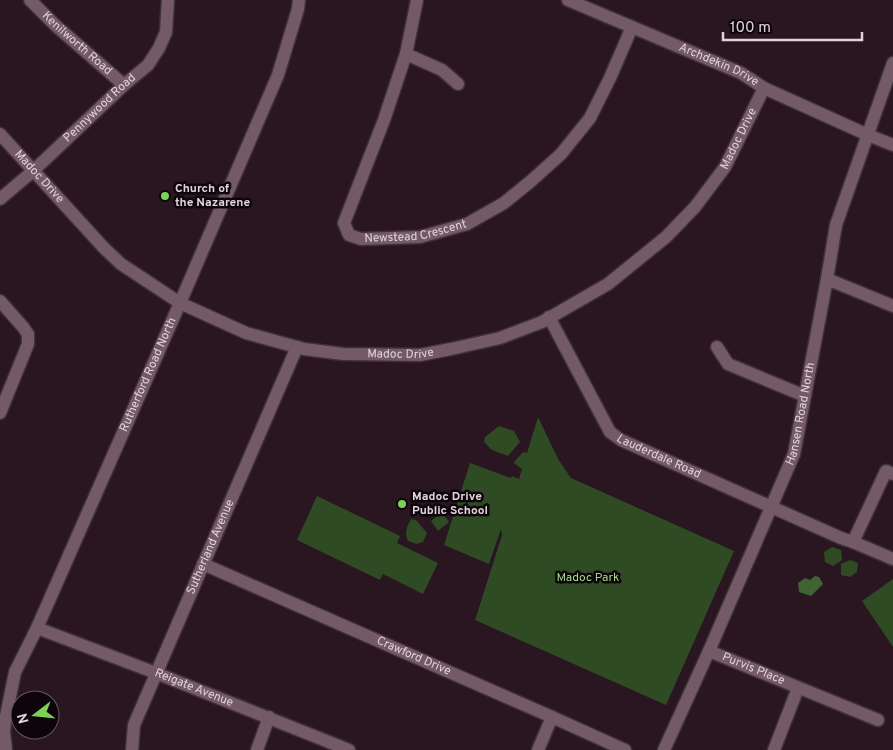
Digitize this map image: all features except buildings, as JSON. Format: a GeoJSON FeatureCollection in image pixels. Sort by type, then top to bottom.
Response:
{"type":"FeatureCollection","features":[{"type":"Feature","properties":{"kind":"street","name":"Kenilworth Road"},"geometry":{"type":"LineString","coordinates":[[30,0],[55,25],[124,85]]}},
{"type":"Feature","properties":{"kind":"street","name":"Pennywood Road"},"geometry":{"type":"LineString","coordinates":[[0,198],[33,171],[124,85],[148,65],[160,48],[166,32],[168,0]]}},
{"type":"Feature","properties":{"kind":"street","name":"Rutherford Road North"},"geometry":{"type":"LineString","coordinates":[[6,750],[2,721],[15,672],[180,303],[278,74],[299,0]]}},
{"type":"Feature","properties":{"kind":"street","name":"Newstead Crescent"},"geometry":{"type":"LineString","coordinates":[[417,0],[406,54],[384,120],[344,223],[349,235],[361,240],[420,237],[467,224],[504,203],[518,192],[561,154],[590,118],[632,27]]}},
{"type":"Feature","properties":{"kind":"street","name":"Archdekin Drive"},"geometry":{"type":"LineString","coordinates":[[568,0],[741,73],[764,88],[868,135],[893,144]]}},
{"type":"Feature","properties":{"kind":"street"},"geometry":{"type":"LineString","coordinates":[[406,54],[442,70],[458,84]]}},
{"type":"Feature","properties":{"kind":"street","name":"Hansen Road North"},"geometry":{"type":"LineString","coordinates":[[664,750],[794,454],[836,225],[893,63]]}},
{"type":"Feature","properties":{"kind":"street","name":"Madoc Drive"},"geometry":{"type":"LineString","coordinates":[[0,134],[121,264],[180,303],[246,333],[304,349],[381,356],[420,355],[500,338],[542,322],[608,284],[666,237],[695,207],[725,168],[764,88]]}},
{"type":"Feature","properties":{"kind":"street"},"geometry":{"type":"LineString","coordinates":[[827,279],[893,306]]}},
{"type":"Feature","properties":{"kind":"street"},"geometry":{"type":"LineString","coordinates":[[0,301],[28,334],[28,344],[0,413]]}},
{"type":"Feature","properties":{"kind":"street","name":"Lauderdale Road"},"geometry":{"type":"LineString","coordinates":[[549,317],[610,432],[622,440],[841,538],[893,559]]}},
{"type":"Feature","properties":{"kind":"street","name":"Sutherland Avenue"},"geometry":{"type":"LineString","coordinates":[[132,750],[134,725],[297,347]]}},
{"type":"Feature","properties":{"kind":"street"},"geometry":{"type":"LineString","coordinates":[[717,347],[728,364],[806,396]]}},
{"type":"Feature","properties":{"kind":"street"},"geometry":{"type":"LineString","coordinates":[[853,542],[886,471],[893,474]]}},
{"type":"Feature","properties":{"kind":"street","name":"Crawford Drive"},"geometry":{"type":"LineString","coordinates":[[203,564],[625,750]]}},
{"type":"Feature","properties":{"kind":"street","name":"Reigate Avenue"},"geometry":{"type":"LineString","coordinates":[[36,628],[269,717],[349,750]]}},
{"type":"Feature","properties":{"kind":"street","name":"Purvis Place"},"geometry":{"type":"LineString","coordinates":[[709,651],[878,720]]}},
{"type":"Feature","properties":{"kind":"street","name":"Purvis Place"},"geometry":{"type":"LineString","coordinates":[[774,750],[798,688]]}},
{"type":"Feature","properties":{"kind":"street"},"geometry":{"type":"LineString","coordinates":[[257,750],[269,717]]}},
{"type":"Feature","properties":{"kind":"street"},"geometry":{"type":"LineString","coordinates":[[538,750],[552,717]]}},
{"type":"Feature","properties":{"kind":"green space","name":"Madoc Park"},"geometry":{"type":"Polygon","coordinates":[[[538,417],[558,459],[571,478],[734,551],[666,705],[475,620],[502,535],[501,529],[489,564],[444,545],[470,463],[511,478],[512,476],[519,479],[522,469],[514,463],[523,452],[527,453],[538,417]]]}},
{"type":"Feature","properties":{"kind":"green space"},"geometry":{"type":"Polygon","coordinates":[[[499,426],[514,431],[520,442],[508,456],[492,450],[484,442],[485,437],[499,426]]]}},
{"type":"Feature","properties":{"kind":"green space"},"geometry":{"type":"Polygon","coordinates":[[[317,496],[400,536],[397,543],[438,563],[423,594],[383,574],[380,580],[297,540],[317,496]]]}},
{"type":"Feature","properties":{"kind":"green space"},"geometry":{"type":"Polygon","coordinates":[[[442,512],[449,522],[438,531],[431,521],[442,512]]]}},
{"type":"Feature","properties":{"kind":"green space"},"geometry":{"type":"Polygon","coordinates":[[[411,519],[416,520],[427,533],[423,542],[417,544],[408,541],[406,532],[411,519]]]}},
{"type":"Feature","properties":{"kind":"green space"},"geometry":{"type":"Polygon","coordinates":[[[832,547],[841,550],[842,560],[833,566],[825,562],[824,552],[832,547]]]}},
{"type":"Feature","properties":{"kind":"green space"},"geometry":{"type":"Polygon","coordinates":[[[850,560],[858,563],[857,572],[850,577],[841,575],[841,564],[850,560]]]}},
{"type":"Feature","properties":{"kind":"green space"},"geometry":{"type":"Polygon","coordinates":[[[893,579],[893,647],[862,601],[893,579]]]}},
{"type":"Feature","properties":{"kind":"shaded area"},"geometry":{"type":"Polygon","coordinates":[[[815,576],[819,577],[823,584],[811,596],[799,592],[798,583],[805,578],[810,580],[815,576]]]}},
{"type":"Feature","properties":{"kind":"place","name":"Church of the Nazarene"},"geometry":{"type":"Point","coordinates":[165,196]}},
{"type":"Feature","properties":{"kind":"place","name":"Madoc Drive Public School"},"geometry":{"type":"Point","coordinates":[402,504]}}]}
